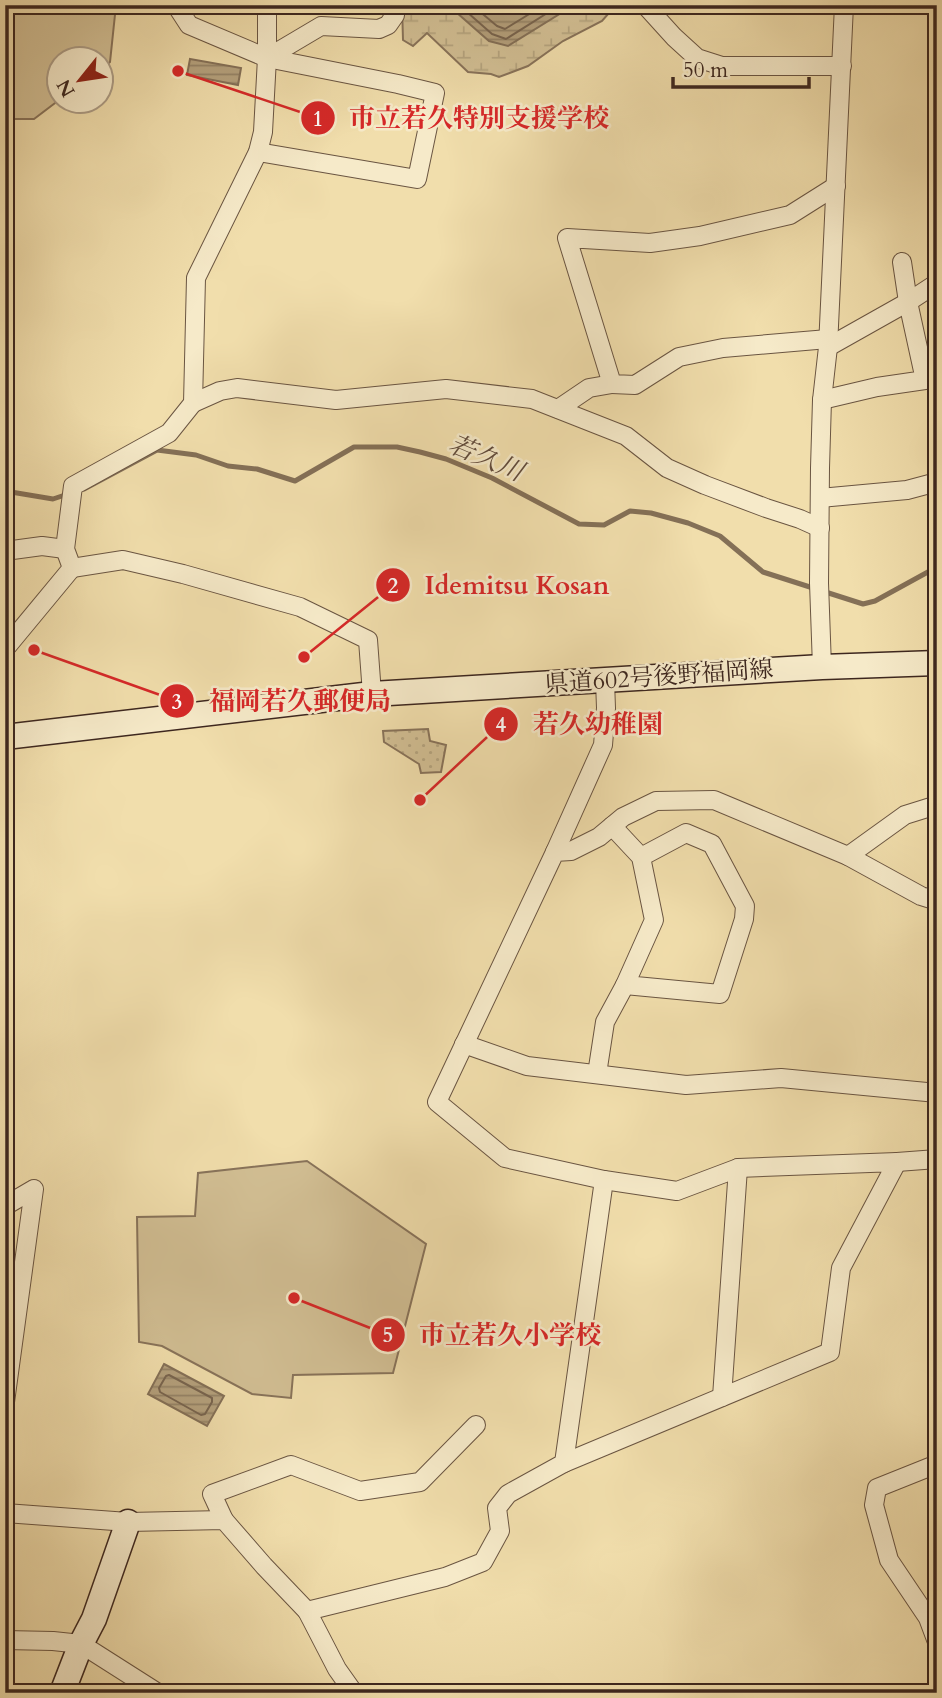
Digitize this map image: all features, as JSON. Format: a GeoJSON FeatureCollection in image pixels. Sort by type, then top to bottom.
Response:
{"type":"FeatureCollection","features":[{"type":"Feature","properties":{"kind":"main road","name":"県道602号後野福岡線"},"geometry":{"type":"LineString","coordinates":[[5,737],[372,694],[822,667],[937,663]]}},
{"type":"Feature","properties":{"kind":"main road"},"geometry":{"type":"LineString","coordinates":[[62,1693],[94,1619],[128,1522]]}},
{"type":"Feature","properties":{"kind":"street"},"geometry":{"type":"LineString","coordinates":[[176,5],[189,25],[267,58],[435,93],[417,179],[258,152]]}},
{"type":"Feature","properties":{"kind":"street"},"geometry":{"type":"LineString","coordinates":[[193,403],[196,278],[258,152],[263,132],[267,5]]}},
{"type":"Feature","properties":{"kind":"street"},"geometry":{"type":"LineString","coordinates":[[267,58],[321,26],[379,29],[388,25],[395,15],[393,5]]}},
{"type":"Feature","properties":{"kind":"street"},"geometry":{"type":"LineString","coordinates":[[645,5],[697,58],[709,62],[722,66],[842,66]]}},
{"type":"Feature","properties":{"kind":"street"},"geometry":{"type":"LineString","coordinates":[[822,667],[821,400],[828,343],[844,5]]}},
{"type":"Feature","properties":{"kind":"street"},"geometry":{"type":"LineString","coordinates":[[612,384],[567,238],[650,243],[700,236],[790,215],[836,187]]}},
{"type":"Feature","properties":{"kind":"street"},"geometry":{"type":"LineString","coordinates":[[821,400],[877,387],[925,380],[902,262]]}},
{"type":"Feature","properties":{"kind":"street"},"geometry":{"type":"LineString","coordinates":[[558,409],[589,388],[612,384],[635,385],[679,357],[723,348],[828,343],[908,302],[937,283]]}},
{"type":"Feature","properties":{"kind":"street"},"geometry":{"type":"LineString","coordinates":[[72,568],[65,549],[73,486],[169,433],[193,403],[220,391],[237,388],[337,400],[446,389],[531,399],[626,436],[667,468],[705,485],[820,528]]}},
{"type":"Feature","properties":{"kind":"street"},"geometry":{"type":"LineString","coordinates":[[820,499],[907,490],[937,482]]}},
{"type":"Feature","properties":{"kind":"street"},"geometry":{"type":"LineString","coordinates":[[5,551],[43,546],[65,549]]}},
{"type":"Feature","properties":{"kind":"street"},"geometry":{"type":"LineString","coordinates":[[5,649],[72,568],[123,560],[183,573],[300,607],[368,640],[372,694]]}},
{"type":"Feature","properties":{"kind":"street"},"geometry":{"type":"LineString","coordinates":[[605,681],[603,745],[437,1102],[505,1158],[604,1180],[677,1191],[738,1168],[937,1159]]}},
{"type":"Feature","properties":{"kind":"street"},"geometry":{"type":"LineString","coordinates":[[555,852],[571,851],[599,837],[623,817],[656,802],[714,800],[848,856],[921,896],[937,901]]}},
{"type":"Feature","properties":{"kind":"street"},"geometry":{"type":"LineString","coordinates":[[848,856],[905,815],[937,805]]}},
{"type":"Feature","properties":{"kind":"street"},"geometry":{"type":"LineString","coordinates":[[597,1074],[605,1022],[654,920],[641,858],[612,826]]}},
{"type":"Feature","properties":{"kind":"street"},"geometry":{"type":"LineString","coordinates":[[625,985],[720,994],[744,919],[745,905],[712,844],[686,833],[641,858]]}},
{"type":"Feature","properties":{"kind":"street"},"geometry":{"type":"LineString","coordinates":[[464,1044],[527,1066],[686,1085],[780,1078],[937,1094]]}},
{"type":"Feature","properties":{"kind":"street"},"geometry":{"type":"LineString","coordinates":[[307,1611],[445,1577],[483,1562],[500,1531],[497,1508],[508,1494],[564,1463],[830,1352],[841,1268],[897,1162]]}},
{"type":"Feature","properties":{"kind":"street"},"geometry":{"type":"LineString","coordinates":[[722,1397],[738,1168]]}},
{"type":"Feature","properties":{"kind":"street"},"geometry":{"type":"LineString","coordinates":[[564,1463],[604,1180]]}},
{"type":"Feature","properties":{"kind":"street"},"geometry":{"type":"LineString","coordinates":[[5,1206],[34,1189],[5,1402]]}},
{"type":"Feature","properties":{"kind":"street"},"geometry":{"type":"LineString","coordinates":[[354,1693],[337,1669],[307,1611],[224,1520],[212,1494],[291,1465],[360,1491],[420,1482],[476,1425]]}},
{"type":"Feature","properties":{"kind":"street"},"geometry":{"type":"LineString","coordinates":[[937,1464],[877,1488],[874,1506],[889,1560],[929,1618],[937,1642]]}},
{"type":"Feature","properties":{"kind":"street"},"geometry":{"type":"LineString","coordinates":[[5,1513],[128,1522],[224,1520]]}},
{"type":"Feature","properties":{"kind":"street"},"geometry":{"type":"LineString","coordinates":[[5,1640],[81,1644],[158,1693]]}},
{"type":"Feature","properties":{"kind":"green space"},"geometry":{"type":"Polygon","coordinates":[[[5,5],[116,5],[112,46],[46,46],[46,110],[34,119],[5,119],[5,5]]]}},
{"type":"Feature","properties":{"kind":"green space"},"geometry":{"type":"Polygon","coordinates":[[[402,5],[616,5],[602,21],[563,41],[528,66],[499,77],[468,72],[427,33],[413,46],[403,40],[402,5]]]}},
{"type":"Feature","properties":{"kind":"green space"},"geometry":{"type":"Polygon","coordinates":[[[428,729],[430,741],[446,745],[441,772],[421,773],[419,764],[384,742],[383,731],[428,729]]]}},
{"type":"Feature","properties":{"kind":"green space"},"geometry":{"type":"Polygon","coordinates":[[[307,1161],[426,1244],[393,1373],[293,1375],[291,1398],[252,1394],[162,1346],[139,1342],[137,1217],[195,1216],[198,1173],[307,1161]]]}},
{"type":"Feature","properties":{"kind":"water"},"geometry":{"type":"Polygon","coordinates":[[[448,5],[574,5],[508,46],[489,41],[448,5]]]}},
{"type":"Feature","properties":{"kind":"water"},"geometry":{"type":"Polygon","coordinates":[[[190,59],[241,68],[238,85],[187,75],[190,59]]]}},
{"type":"Feature","properties":{"kind":"water"},"geometry":{"type":"Polygon","coordinates":[[[164,1364],[224,1396],[207,1426],[148,1394],[164,1364]]]}},
{"type":"Feature","properties":{"kind":"waterway","name":"若久川"},"geometry":{"type":"LineString","coordinates":[[84,489],[157,450],[196,455],[228,466],[257,469],[295,481],[354,447],[397,447],[446,459],[492,478],[579,524],[604,525],[630,511],[651,513],[688,523],[720,536],[763,572],[863,604],[875,601],[937,567]]}},
{"type":"Feature","properties":{"kind":"waterway","name":"若久川"},"geometry":{"type":"LineString","coordinates":[[5,491],[53,499],[68,494]]}},
{"type":"Feature","properties":{"kind":"place","name":"市立若久特別支援学校"},"geometry":{"type":"Point","coordinates":[178,71]}},
{"type":"Feature","properties":{"kind":"place","name":"福岡若久郵便局"},"geometry":{"type":"Point","coordinates":[34,650]}},
{"type":"Feature","properties":{"kind":"place","name":"Idemitsu Kosan"},"geometry":{"type":"Point","coordinates":[304,657]}},
{"type":"Feature","properties":{"kind":"place","name":"若久幼稚園"},"geometry":{"type":"Point","coordinates":[420,800]}},
{"type":"Feature","properties":{"kind":"place","name":"市立若久小学校"},"geometry":{"type":"Point","coordinates":[294,1298]}}]}
